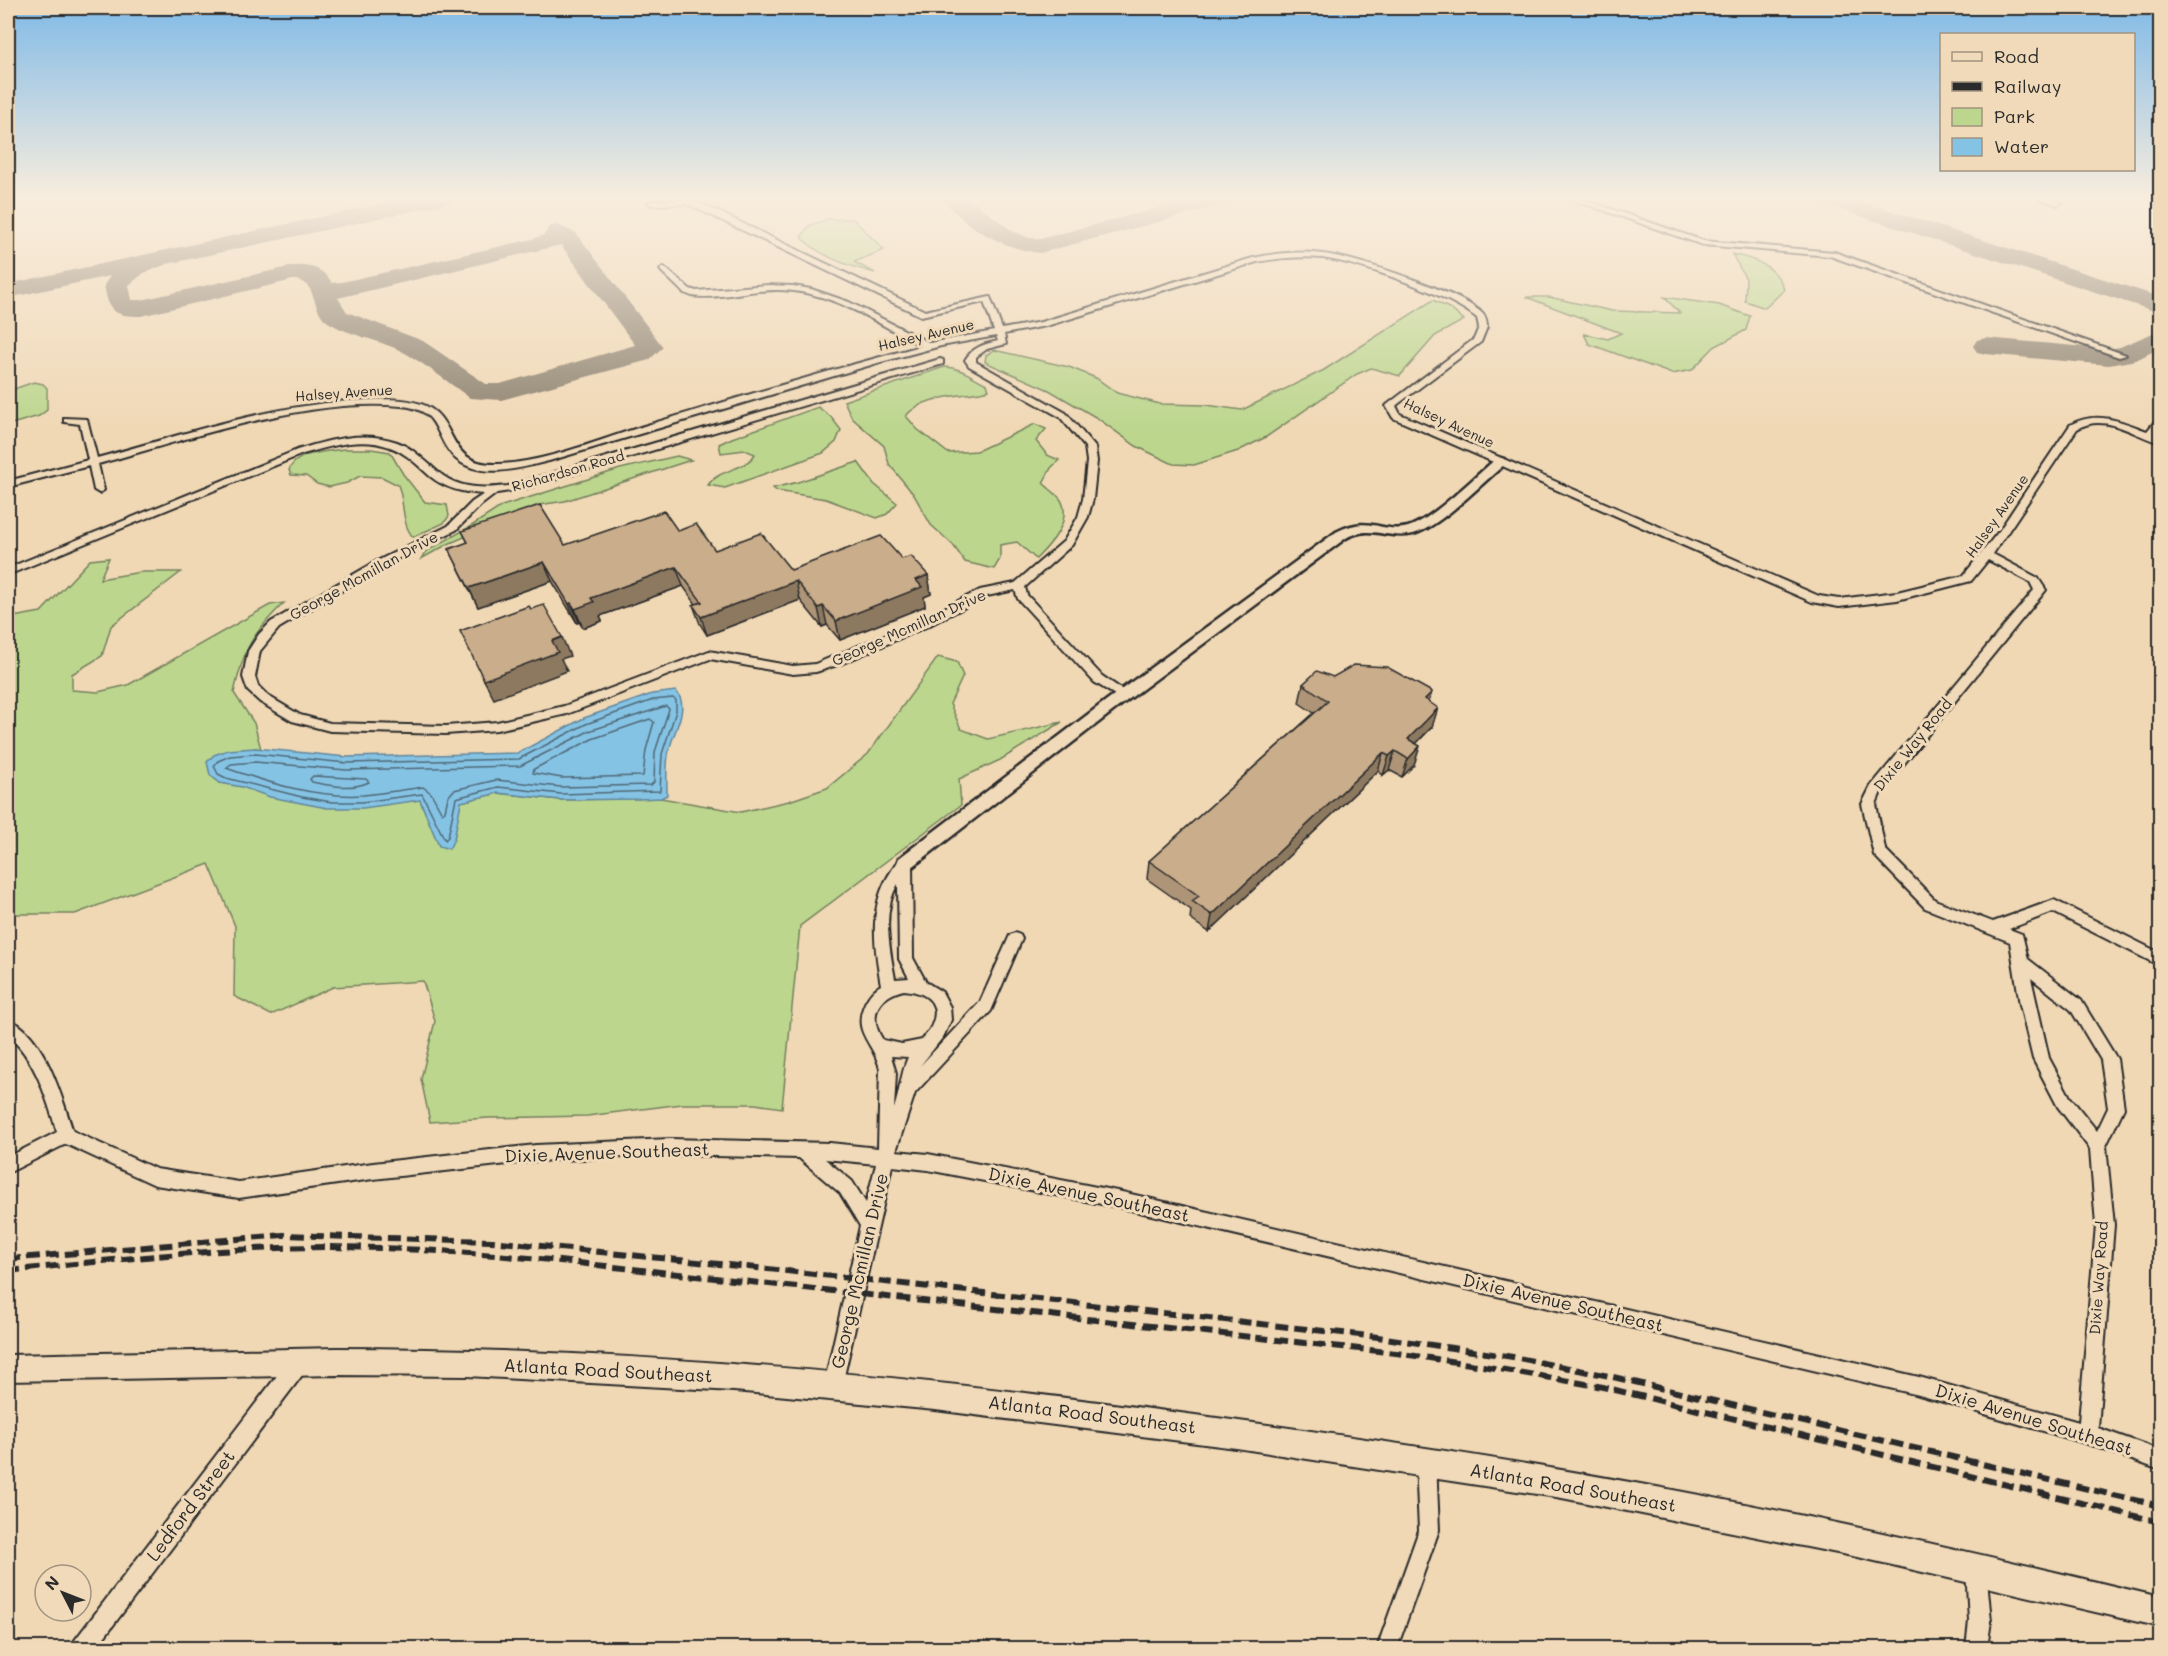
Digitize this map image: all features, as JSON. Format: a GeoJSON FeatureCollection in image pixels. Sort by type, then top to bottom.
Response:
{"type":"FeatureCollection","features":[{"type":"Feature","properties":{"kind":"main road","name":"Atlanta Road Southeast"},"geometry":{"type":"LineString","coordinates":[[8,1368],[298,1363],[529,1365],[834,1385],[1175,1424],[1562,1484],[1976,1568],[2160,1612]]}},
{"type":"Feature","properties":{"kind":"street"},"geometry":{"type":"LineString","coordinates":[[670,274],[687,291],[696,294],[770,287],[793,288],[826,295],[929,346]]}},
{"type":"Feature","properties":{"kind":"street"},"geometry":{"type":"LineString","coordinates":[[841,274],[924,314],[987,299],[993,310],[999,333]]}},
{"type":"Feature","properties":{"kind":"street","name":"Halsey Avenue"},"geometry":{"type":"LineString","coordinates":[[8,484],[287,411],[401,403],[419,405],[431,411],[438,418],[453,446],[468,462],[482,466],[509,467],[555,456],[929,346],[1043,324],[1208,274]]}},
{"type":"Feature","properties":{"kind":"street","name":"Halsey Avenue"},"geometry":{"type":"LineString","coordinates":[[1382,274],[1459,301],[1479,315],[1483,327],[1478,340],[1391,406],[1396,416],[1815,599],[1839,603],[1897,596],[1967,579],[1987,555],[2073,427],[2086,420],[2103,420],[2148,436]]}},
{"type":"Feature","properties":{"kind":"street"},"geometry":{"type":"LineString","coordinates":[[1889,274],[2122,355]]}},
{"type":"Feature","properties":{"kind":"street","name":"George Mcmillan Drive"},"geometry":{"type":"LineString","coordinates":[[493,492],[476,504],[452,528],[347,582],[275,625],[254,651],[249,677],[252,687],[264,699],[296,718],[320,725],[446,730],[497,726],[567,710],[710,655],[793,670],[816,668],[922,624],[984,593],[1019,586],[1068,543],[1083,517],[1088,499],[1092,461],[1090,447],[1063,415],[984,373],[972,364],[970,360],[977,350],[1003,342],[999,333]]}},
{"type":"Feature","properties":{"kind":"street","name":"Richardson Road"},"geometry":{"type":"LineString","coordinates":[[8,572],[300,452],[346,440],[386,441],[415,455],[436,476],[456,487],[493,492],[519,487],[940,362]]}},
{"type":"Feature","properties":{"kind":"street"},"geometry":{"type":"LineString","coordinates":[[68,420],[84,422],[99,490]]}},
{"type":"Feature","properties":{"kind":"street"},"geometry":{"type":"LineString","coordinates":[[2160,422],[2148,436],[2160,440]]}},
{"type":"Feature","properties":{"kind":"street"},"geometry":{"type":"LineString","coordinates":[[920,984],[901,984],[889,989],[885,963],[883,909],[887,892],[905,863],[1123,696],[1353,527],[1372,526],[1393,531],[1414,530],[1500,462]]}},
{"type":"Feature","properties":{"kind":"street","name":"Dixie Way Road"},"geometry":{"type":"LineString","coordinates":[[1987,555],[2034,580],[2040,590],[1876,789],[1869,804],[1879,851],[1930,904],[2017,938],[2041,1059],[2064,1102],[2098,1146],[2105,1225],[2088,1434]]}},
{"type":"Feature","properties":{"kind":"street"},"geometry":{"type":"LineString","coordinates":[[1019,586],[1022,596],[1098,679],[1123,696]]}},
{"type":"Feature","properties":{"kind":"street","name":"George Mcmillan Drive"},"geometry":{"type":"LineString","coordinates":[[834,1385],[886,1158],[909,1089],[911,1069],[923,1047],[937,1035],[943,1021],[942,1004],[930,990],[920,984],[906,959],[905,863]]}},
{"type":"Feature","properties":{"kind":"street"},"geometry":{"type":"LineString","coordinates":[[1994,928],[2055,906],[2160,960]]}},
{"type":"Feature","properties":{"kind":"street","name":"George Mcmillan Drive"},"geometry":{"type":"LineString","coordinates":[[909,1089],[986,1006],[1015,939]]}},
{"type":"Feature","properties":{"kind":"street"},"geometry":{"type":"LineString","coordinates":[[2021,962],[2076,1005],[2109,1059],[2116,1108],[2098,1146]]}},
{"type":"Feature","properties":{"kind":"street","name":"George Mcmillan Drive"},"geometry":{"type":"LineString","coordinates":[[886,1158],[887,1065],[879,1046],[868,1034],[867,1016],[876,996],[889,989]]}},
{"type":"Feature","properties":{"kind":"street"},"geometry":{"type":"LineString","coordinates":[[8,1026],[34,1052],[66,1136],[8,1165]]}},
{"type":"Feature","properties":{"kind":"street"},"geometry":{"type":"LineString","coordinates":[[879,1046],[902,1051],[923,1047]]}},
{"type":"Feature","properties":{"kind":"street","name":"Dixie Avenue Southeast"},"geometry":{"type":"LineString","coordinates":[[66,1136],[154,1177],[239,1190],[372,1171],[536,1153],[670,1147],[830,1151],[928,1162],[1122,1200],[1919,1386],[2088,1434],[2160,1460]]}},
{"type":"Feature","properties":{"kind":"street"},"geometry":{"type":"LineString","coordinates":[[803,1151],[846,1187],[870,1226]]}},
{"type":"Feature","properties":{"kind":"street","name":"Ledford Street"},"geometry":{"type":"LineString","coordinates":[[84,1648],[298,1363]]}},
{"type":"Feature","properties":{"kind":"street"},"geometry":{"type":"LineString","coordinates":[[1387,1648],[1429,1530],[1426,1462]]}},
{"type":"Feature","properties":{"kind":"street"},"geometry":{"type":"LineString","coordinates":[[1976,1568],[1980,1621],[1977,1648]]}},
{"type":"Feature","properties":{"kind":"green space"},"geometry":{"type":"Polygon","coordinates":[[[1743,274],[1775,274],[1784,290],[1765,308],[1745,301],[1746,279],[1743,274]]]}},
{"type":"Feature","properties":{"kind":"green space"},"geometry":{"type":"Polygon","coordinates":[[[1526,297],[1549,297],[1612,311],[1680,313],[1664,297],[1719,305],[1750,316],[1746,330],[1714,347],[1692,370],[1672,374],[1589,344],[1584,334],[1608,339],[1621,333],[1526,297]]]}},
{"type":"Feature","properties":{"kind":"green space"},"geometry":{"type":"Polygon","coordinates":[[[1433,300],[1449,308],[1464,320],[1435,336],[1400,376],[1371,368],[1357,374],[1266,437],[1238,451],[1194,465],[1173,464],[1136,446],[1097,418],[1049,390],[985,362],[986,355],[994,350],[1069,367],[1096,378],[1117,393],[1160,404],[1206,405],[1242,410],[1324,370],[1433,300]]]}},
{"type":"Feature","properties":{"kind":"green space"},"geometry":{"type":"Polygon","coordinates":[[[944,367],[966,373],[987,384],[989,390],[933,400],[914,409],[906,416],[917,429],[948,453],[977,451],[1035,424],[1046,429],[1036,441],[1047,455],[1059,460],[1051,468],[1043,483],[1061,500],[1064,516],[1058,532],[1036,559],[1017,542],[1000,545],[1000,559],[994,569],[965,562],[953,545],[931,525],[914,495],[889,464],[884,446],[852,418],[844,401],[944,367]]]}},
{"type":"Feature","properties":{"kind":"green space"},"geometry":{"type":"Polygon","coordinates":[[[34,382],[43,384],[47,388],[47,410],[39,416],[8,425],[8,391],[34,382]]]}},
{"type":"Feature","properties":{"kind":"green space"},"geometry":{"type":"Polygon","coordinates":[[[818,407],[831,417],[841,430],[836,442],[823,453],[725,488],[708,485],[719,475],[745,464],[755,454],[745,450],[721,453],[719,444],[818,407]]]}},
{"type":"Feature","properties":{"kind":"green space"},"geometry":{"type":"Polygon","coordinates":[[[344,449],[390,452],[403,474],[425,502],[447,505],[449,516],[444,523],[413,537],[407,526],[398,485],[382,477],[360,476],[347,483],[329,487],[317,484],[306,476],[291,475],[289,470],[298,459],[321,452],[344,449]]]}},
{"type":"Feature","properties":{"kind":"green space"},"geometry":{"type":"Polygon","coordinates":[[[677,456],[691,460],[565,501],[539,505],[448,544],[421,559],[425,552],[502,506],[620,469],[677,456]]]}},
{"type":"Feature","properties":{"kind":"green space"},"geometry":{"type":"Polygon","coordinates":[[[858,462],[874,484],[897,503],[887,514],[877,518],[826,499],[777,491],[773,488],[798,482],[858,462]]]}},
{"type":"Feature","properties":{"kind":"green space"},"geometry":{"type":"Polygon","coordinates":[[[109,558],[100,579],[141,572],[181,572],[111,626],[102,656],[72,674],[72,690],[98,692],[128,685],[270,605],[284,603],[250,643],[241,664],[234,693],[254,723],[261,749],[255,748],[220,783],[396,802],[420,800],[439,845],[454,839],[460,802],[498,793],[560,800],[661,798],[741,812],[789,801],[827,788],[868,754],[938,657],[957,662],[963,676],[950,704],[961,729],[988,739],[1062,722],[1000,760],[959,779],[961,805],[800,926],[782,1108],[755,1104],[682,1104],[587,1116],[430,1122],[421,1079],[435,1021],[423,981],[333,987],[271,1015],[234,996],[235,926],[209,864],[75,914],[8,914],[8,618],[41,612],[90,560],[109,558]]]}},
{"type":"Feature","properties":{"kind":"water"},"geometry":{"type":"Polygon","coordinates":[[[676,691],[682,706],[668,756],[667,795],[661,798],[560,800],[498,793],[461,802],[454,839],[449,849],[439,846],[420,800],[363,808],[327,808],[270,797],[242,787],[220,783],[210,775],[207,762],[214,755],[228,750],[255,748],[347,757],[518,753],[584,718],[652,694],[676,691]]]}},
{"type":"Feature","properties":{"kind":"building"},"geometry":{"type":"Polygon","coordinates":[[[540,505],[565,545],[664,511],[678,531],[696,524],[715,550],[761,533],[791,570],[881,536],[902,559],[911,556],[928,575],[916,580],[922,587],[836,621],[823,606],[818,608],[796,581],[701,617],[693,605],[702,602],[676,567],[591,598],[594,602],[575,609],[571,603],[569,604],[544,562],[469,588],[449,549],[468,542],[462,531],[540,505]]]}},
{"type":"Feature","properties":{"kind":"building"},"geometry":{"type":"Polygon","coordinates":[[[544,605],[562,637],[552,641],[558,652],[484,680],[460,631],[529,606],[531,609],[544,605]]]}},
{"type":"Feature","properties":{"kind":"building"},"geometry":{"type":"Polygon","coordinates":[[[1354,665],[1387,667],[1432,692],[1425,699],[1438,708],[1408,739],[1420,746],[1408,759],[1395,751],[1389,756],[1383,753],[1212,915],[1192,901],[1199,896],[1149,861],[1328,701],[1303,684],[1317,671],[1333,677],[1354,665]]]}},
{"type":"Feature","properties":{"kind":"taxiway"},"geometry":{"type":"LineString","coordinates":[[8,291],[86,274]]}},
{"type":"Feature","properties":{"kind":"taxiway"},"geometry":{"type":"LineString","coordinates":[[126,274],[116,285],[120,305],[129,308],[141,308],[287,274]]}},
{"type":"Feature","properties":{"kind":"taxiway"},"geometry":{"type":"LineString","coordinates":[[310,274],[318,280],[322,288]]}},
{"type":"Feature","properties":{"kind":"taxiway"},"geometry":{"type":"LineString","coordinates":[[322,288],[329,291],[342,290],[410,274]]}},
{"type":"Feature","properties":{"kind":"taxiway"},"geometry":{"type":"LineString","coordinates":[[322,288],[331,310],[338,317],[414,347],[480,392],[501,392],[640,354],[650,347],[595,274]]}},
{"type":"Feature","properties":{"kind":"taxiway"},"geometry":{"type":"LineString","coordinates":[[2065,274],[2160,305]]}},
{"type":"Feature","properties":{"kind":"taxiway"},"geometry":{"type":"LineString","coordinates":[[1986,346],[2109,357],[2127,354],[2160,338]]}},
{"type":"Feature","properties":{"kind":"railway"},"geometry":{"type":"LineString","coordinates":[[8,1259],[283,1235],[492,1241],[787,1271],[1378,1337],[1513,1357],[1609,1376],[2160,1506]]}},
{"type":"Feature","properties":{"kind":"railway"},"geometry":{"type":"LineString","coordinates":[[8,1271],[165,1255],[244,1250],[323,1247],[437,1251],[551,1260],[1396,1353],[1603,1387],[2160,1522]]}}]}
